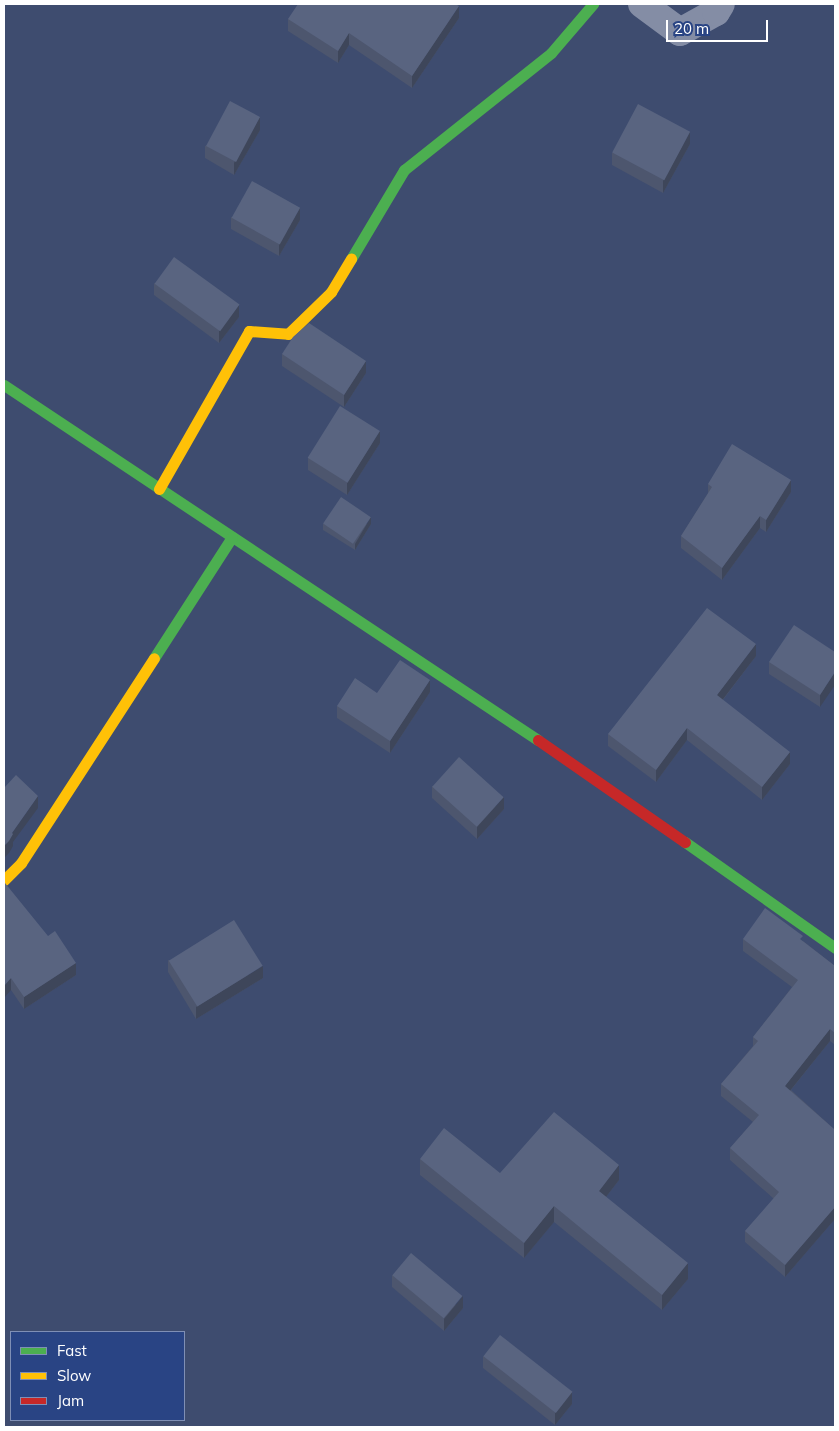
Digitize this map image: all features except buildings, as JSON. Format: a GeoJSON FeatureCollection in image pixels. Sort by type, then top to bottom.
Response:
{"type":"FeatureCollection","features":[{"type":"Feature","properties":{"kind":"street"},"geometry":{"type":"LineString","coordinates":[[159,489],[249,331],[288,334],[331,292],[404,170],[551,52],[593,4]]}},
{"type":"Feature","properties":{"kind":"street"},"geometry":{"type":"LineString","coordinates":[[642,4],[680,32],[716,12],[721,4]]}},
{"type":"Feature","properties":{"kind":"street"},"geometry":{"type":"LineString","coordinates":[[4,385],[574,764],[835,948]]}},
{"type":"Feature","properties":{"kind":"street"},"geometry":{"type":"LineString","coordinates":[[4,880],[21,863],[232,537]]}},
{"type":"Feature","properties":{"kind":"traffic: fast"},"geometry":{"type":"LineString","coordinates":[[351,259],[404,170],[551,53],[593,4]]}},
{"type":"Feature","properties":{"kind":"traffic: fast"},"geometry":{"type":"LineString","coordinates":[[4,385],[538,740]]}},
{"type":"Feature","properties":{"kind":"traffic: fast"},"geometry":{"type":"LineString","coordinates":[[154,658],[232,537]]}},
{"type":"Feature","properties":{"kind":"traffic: fast"},"geometry":{"type":"LineString","coordinates":[[685,842],[835,948]]}},
{"type":"Feature","properties":{"kind":"traffic: slow"},"geometry":{"type":"LineString","coordinates":[[159,489],[249,331],[288,334],[331,292],[351,259]]}},
{"type":"Feature","properties":{"kind":"traffic: slow"},"geometry":{"type":"LineString","coordinates":[[4,880],[21,863],[154,658]]}},
{"type":"Feature","properties":{"kind":"traffic: jam"},"geometry":{"type":"LineString","coordinates":[[538,740],[685,842]]}}]}
